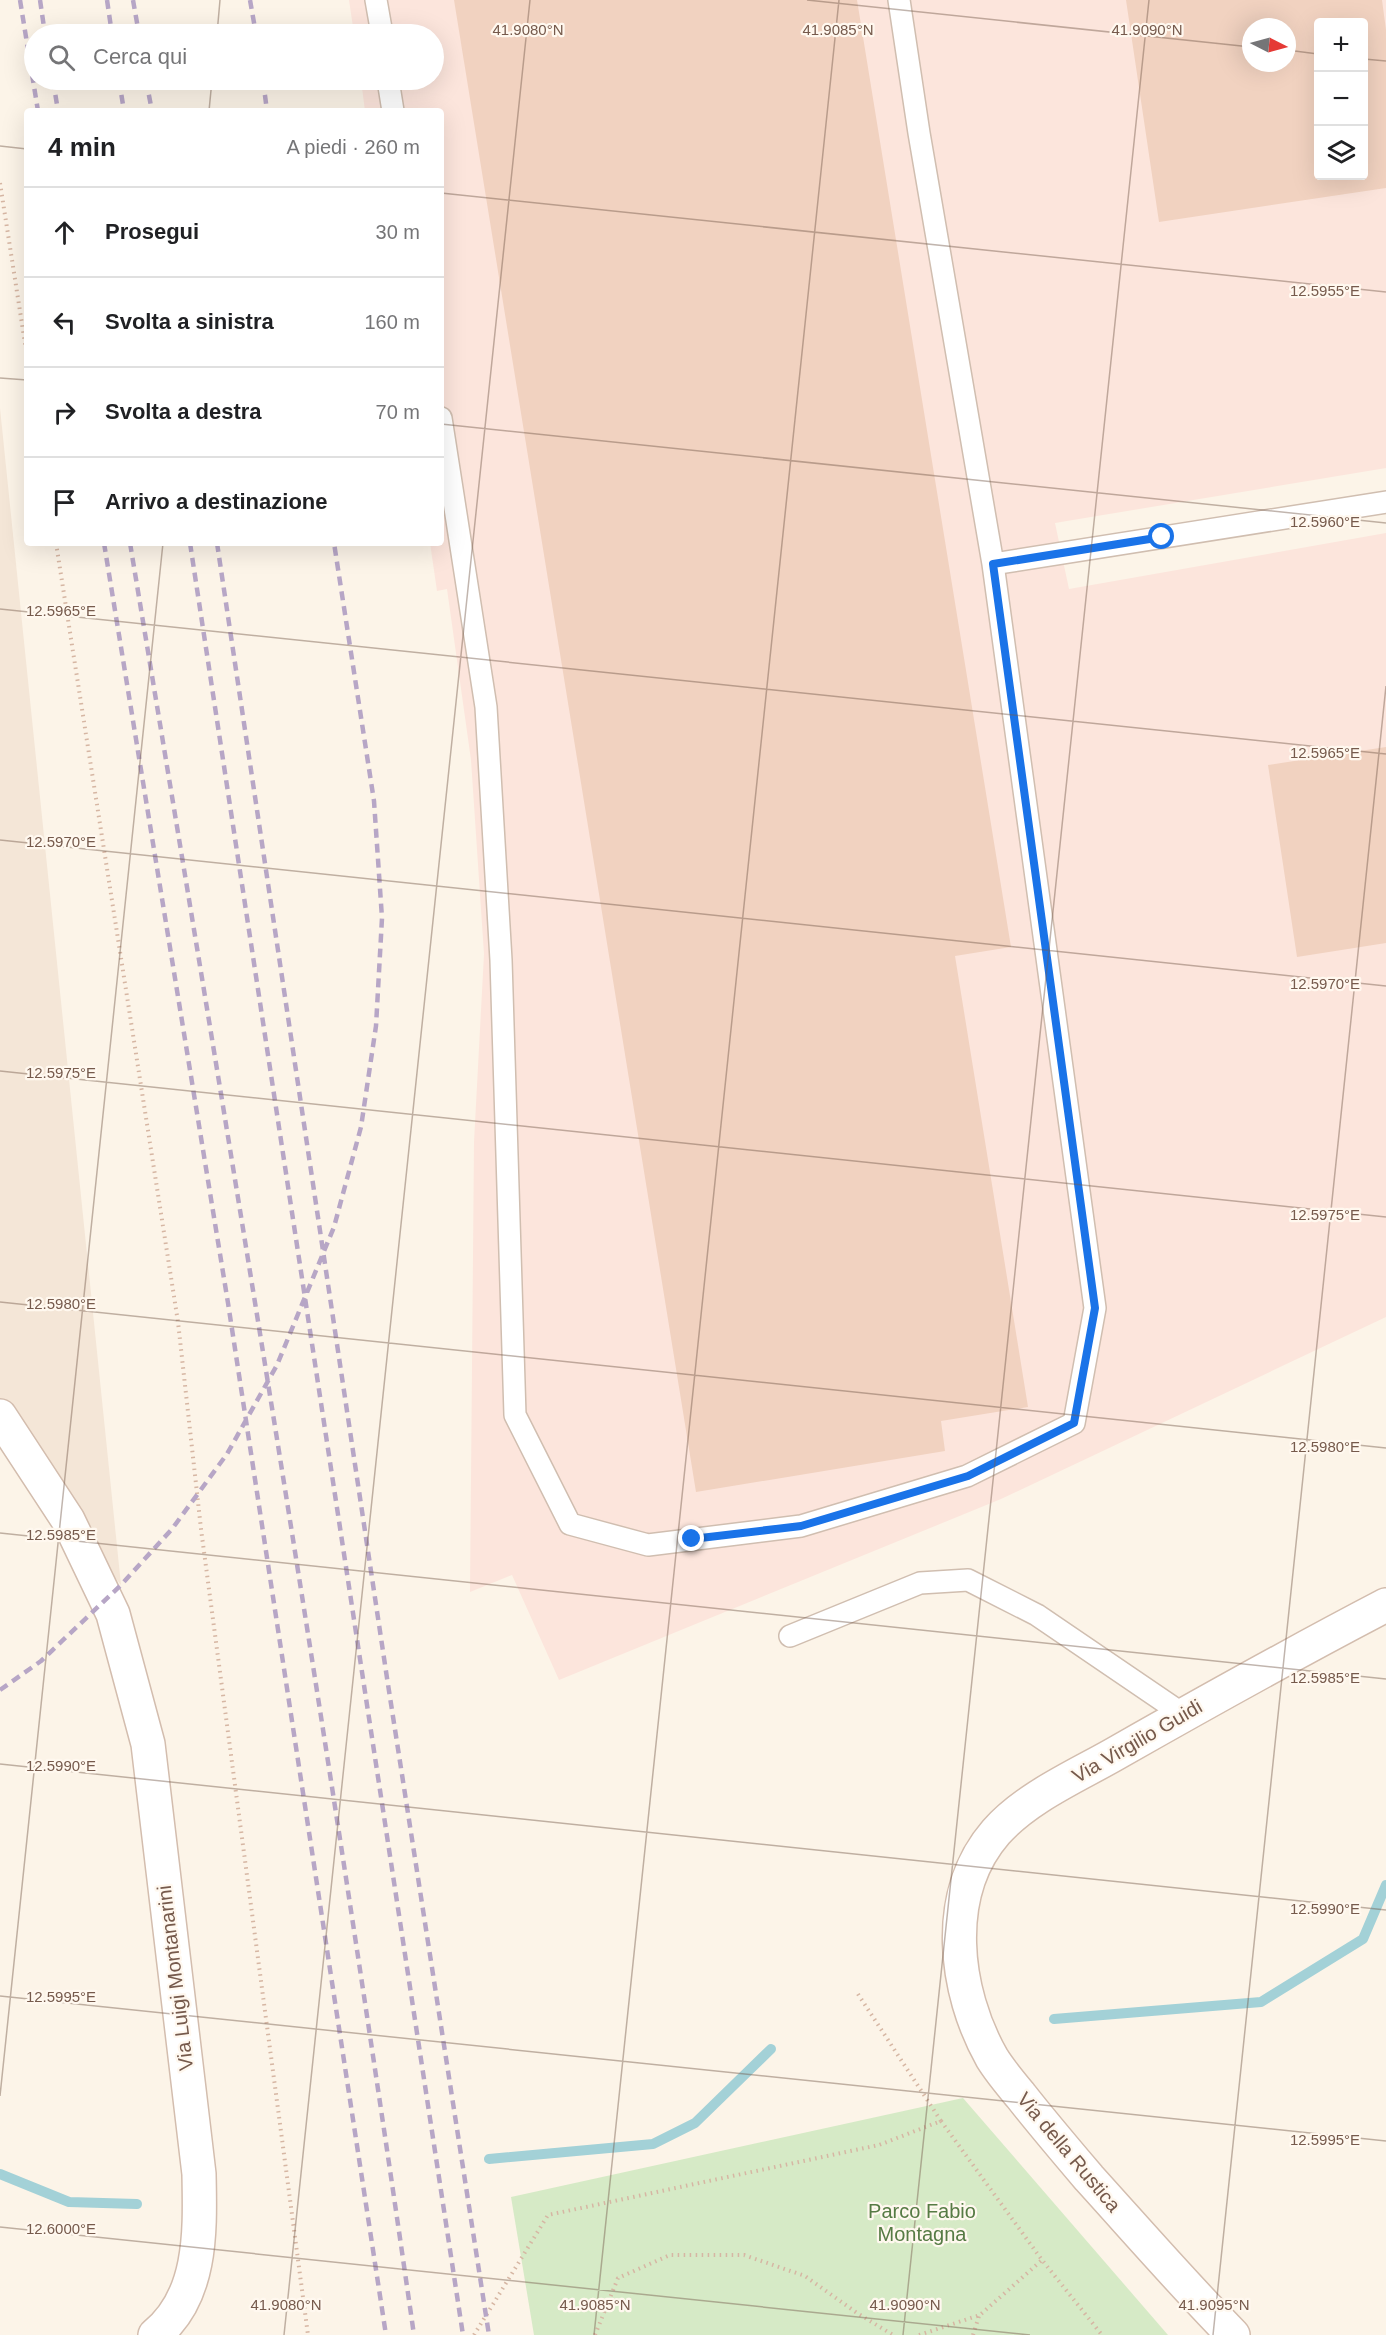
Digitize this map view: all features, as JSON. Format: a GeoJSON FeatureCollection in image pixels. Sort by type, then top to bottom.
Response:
{"type":"FeatureCollection","features":[{"type":"Feature","properties":{"kind":"street","name":"Via Luigi Montanarini"},"geometry":{"type":"LineString","coordinates":[[0,1416],[68,1520],[112,1614],[148,1744],[198,2174],[200,2215],[193,2276],[185,2297],[173,2317],[155,2335]]}},
{"type":"Feature","properties":{"kind":"street","name":"Via Virgilio Guidi"},"geometry":{"type":"LineString","coordinates":[[960,1940],[963,1905],[972,1871],[998,1830],[1037,1798],[1256,1673],[1386,1605]]}},
{"type":"Feature","properties":{"kind":"street","name":"Via della Rustica"},"geometry":{"type":"LineString","coordinates":[[960,1940],[962,1975],[967,1995],[978,2029],[993,2059],[1051,2134],[1187,2287],[1233,2335]]}},
{"type":"Feature","properties":{"kind":"lane"},"geometry":{"type":"LineString","coordinates":[[376,0],[380,24]]}},
{"type":"Feature","properties":{"kind":"lane"},"geometry":{"type":"LineString","coordinates":[[444,437],[486,707],[501,960],[515,1414],[570,1524],[648,1545],[801,1526],[968,1476],[1074,1423],[1095,1308],[993,564],[919,133],[899,0]]}},
{"type":"Feature","properties":{"kind":"lane"},"geometry":{"type":"LineString","coordinates":[[390,90],[393,108]]}},
{"type":"Feature","properties":{"kind":"lane"},"geometry":{"type":"LineString","coordinates":[[993,564],[1386,502]]}},
{"type":"Feature","properties":{"kind":"lane"},"geometry":{"type":"LineString","coordinates":[[790,1636],[920,1583],[968,1580],[1037,1615],[1184,1715]]}},
{"type":"Feature","properties":{"kind":"path"},"geometry":{"type":"LineString","coordinates":[[0,183],[24,337]]}},
{"type":"Feature","properties":{"kind":"path"},"geometry":{"type":"LineString","coordinates":[[56,546],[178,1322],[201,1529],[308,2335]]}},
{"type":"Feature","properties":{"kind":"path"},"geometry":{"type":"LineString","coordinates":[[856,1991],[940,2121],[1042,2260],[1102,2335]]}},
{"type":"Feature","properties":{"kind":"path"},"geometry":{"type":"LineString","coordinates":[[474,2335],[548,2215],[879,2145],[940,2121]]}},
{"type":"Feature","properties":{"kind":"path"},"geometry":{"type":"LineString","coordinates":[[595,2335],[618,2278],[670,2255],[744,2255],[805,2276],[893,2335]]}},
{"type":"Feature","properties":{"kind":"path"},"geometry":{"type":"LineString","coordinates":[[919,2335],[980,2315],[1042,2260]]}},
{"type":"Feature","properties":{"kind":"path"},"geometry":{"type":"LineString","coordinates":[[972,2335],[980,2315]]}},
{"type":"Feature","properties":{"kind":"shaded area"},"geometry":{"type":"Polygon","coordinates":[[[349,0],[1386,0],[1386,468],[1055,523],[1069,589],[1386,533],[1386,1317],[1001,1499],[559,1680],[512,1575],[470,1592],[474,1142],[484,954],[471,760],[447,589],[437,591],[430,546],[444,546],[444,108],[365,108],[362,90],[444,90],[444,24],[353,24],[349,0]]]}},
{"type":"Feature","properties":{"kind":"shaded area"},"geometry":{"type":"Polygon","coordinates":[[[0,408],[121,1585],[68,1520],[0,1416],[0,408]]]}},
{"type":"Feature","properties":{"kind":"green space","name":"Parco Fabio Montagna"},"geometry":{"type":"Polygon","coordinates":[[[963,2098],[1168,2335],[534,2335],[511,2197],[963,2098]]]}},
{"type":"Feature","properties":{"kind":"building"},"geometry":{"type":"Polygon","coordinates":[[[454,0],[857,0],[1011,947],[955,956],[1028,1407],[941,1421],[945,1451],[696,1492],[454,0]]]}},
{"type":"Feature","properties":{"kind":"building"},"geometry":{"type":"Polygon","coordinates":[[[1126,0],[1382,0],[1386,30],[1386,188],[1159,222],[1126,0]]]}},
{"type":"Feature","properties":{"kind":"building"},"geometry":{"type":"Polygon","coordinates":[[[1386,747],[1386,943],[1297,957],[1268,765],[1386,747]]]}},
{"type":"Feature","properties":{"kind":"waterway"},"geometry":{"type":"LineString","coordinates":[[1054,2019],[1261,2002],[1363,1939],[1386,1885]]}},
{"type":"Feature","properties":{"kind":"waterway"},"geometry":{"type":"LineString","coordinates":[[489,2159],[653,2144],[695,2123],[771,2049]]}},
{"type":"Feature","properties":{"kind":"waterway"},"geometry":{"type":"LineString","coordinates":[[0,2174],[69,2202],[137,2204]]}},
{"type":"Feature","properties":{"kind":"railway"},"geometry":{"type":"LineString","coordinates":[[20,0],[24,25]]}},
{"type":"Feature","properties":{"kind":"railway"},"geometry":{"type":"LineString","coordinates":[[40,0],[44,24]]}},
{"type":"Feature","properties":{"kind":"railway"},"geometry":{"type":"LineString","coordinates":[[107,0],[111,24]]}},
{"type":"Feature","properties":{"kind":"railway"},"geometry":{"type":"LineString","coordinates":[[133,0],[137,24]]}},
{"type":"Feature","properties":{"kind":"railway"},"geometry":{"type":"LineString","coordinates":[[250,0],[254,24]]}},
{"type":"Feature","properties":{"kind":"railway"},"geometry":{"type":"LineString","coordinates":[[35,90],[38,108]]}},
{"type":"Feature","properties":{"kind":"railway"},"geometry":{"type":"LineString","coordinates":[[55,90],[58,108]]}},
{"type":"Feature","properties":{"kind":"railway"},"geometry":{"type":"LineString","coordinates":[[121,90],[124,108]]}},
{"type":"Feature","properties":{"kind":"railway"},"geometry":{"type":"LineString","coordinates":[[148,90],[151,108]]}},
{"type":"Feature","properties":{"kind":"railway"},"geometry":{"type":"LineString","coordinates":[[264,90],[267,108]]}},
{"type":"Feature","properties":{"kind":"railway"},"geometry":{"type":"LineString","coordinates":[[104,546],[228,1303],[386,2335]]}},
{"type":"Feature","properties":{"kind":"railway"},"geometry":{"type":"LineString","coordinates":[[130,546],[241,1214],[312,1662],[414,2335]]}},
{"type":"Feature","properties":{"kind":"railway"},"geometry":{"type":"LineString","coordinates":[[190,546],[463,2335]]}},
{"type":"Feature","properties":{"kind":"railway"},"geometry":{"type":"LineString","coordinates":[[217,546],[387,1678],[489,2335]]}},
{"type":"Feature","properties":{"kind":"railway"},"geometry":{"type":"LineString","coordinates":[[0,1690],[41,1661],[121,1585],[172,1529],[227,1454],[277,1365],[334,1227],[361,1127],[376,1026],[382,918],[374,801],[334,546]]}},
{"type":"Feature","properties":{"kind":"route"},"geometry":{"type":"LineString","coordinates":[[692,1539],[801,1526],[968,1476],[1074,1423],[1095,1308],[993,564],[1162,537]]}}]}
